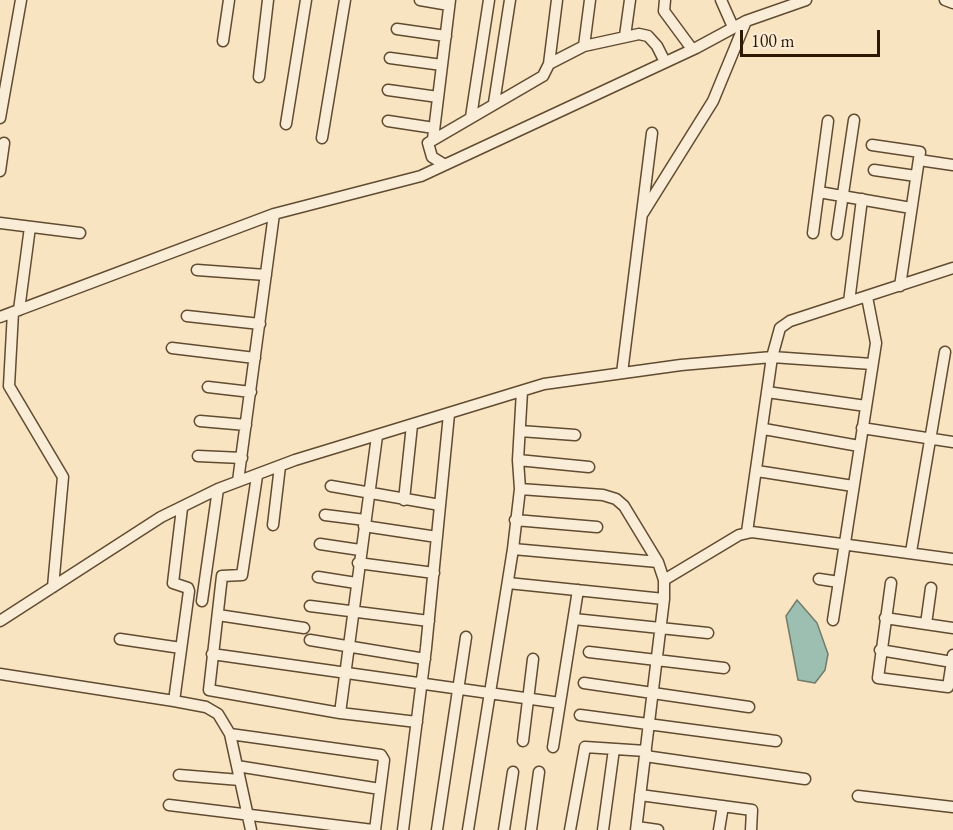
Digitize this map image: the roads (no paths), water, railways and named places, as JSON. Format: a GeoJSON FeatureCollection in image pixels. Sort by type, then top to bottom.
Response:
{"type":"FeatureCollection","features":[{"type":"Feature","properties":{"kind":"street"},"geometry":{"type":"LineString","coordinates":[[0,118],[5,64],[21,0]]}},
{"type":"Feature","properties":{"kind":"street"},"geometry":{"type":"LineString","coordinates":[[223,41],[229,0]]}},
{"type":"Feature","properties":{"kind":"street"},"geometry":{"type":"LineString","coordinates":[[259,77],[268,0]]}},
{"type":"Feature","properties":{"kind":"street"},"geometry":{"type":"LineString","coordinates":[[286,124],[306,0]]}},
{"type":"Feature","properties":{"kind":"street"},"geometry":{"type":"LineString","coordinates":[[322,138],[345,0]]}},
{"type":"Feature","properties":{"kind":"street"},"geometry":{"type":"LineString","coordinates":[[420,0],[450,2],[433,134],[427,147],[432,157],[445,165]]}},
{"type":"Feature","properties":{"kind":"street"},"geometry":{"type":"LineString","coordinates":[[471,117],[489,0]]}},
{"type":"Feature","properties":{"kind":"street"},"geometry":{"type":"LineString","coordinates":[[494,103],[510,0]]}},
{"type":"Feature","properties":{"kind":"street"},"geometry":{"type":"LineString","coordinates":[[388,121],[433,134],[471,117],[543,76],[549,64],[557,0]]}},
{"type":"Feature","properties":{"kind":"street"},"geometry":{"type":"LineString","coordinates":[[584,46],[590,0]]}},
{"type":"Feature","properties":{"kind":"street"},"geometry":{"type":"LineString","coordinates":[[626,36],[630,0]]}},
{"type":"Feature","properties":{"kind":"street"},"geometry":{"type":"LineString","coordinates":[[665,0],[664,11],[692,49]]}},
{"type":"Feature","properties":{"kind":"street"},"geometry":{"type":"LineString","coordinates":[[721,0],[734,27]]}},
{"type":"Feature","properties":{"kind":"street"},"geometry":{"type":"LineString","coordinates":[[768,0],[768,12]]}},
{"type":"Feature","properties":{"kind":"street"},"geometry":{"type":"LineString","coordinates":[[0,317],[274,214],[421,176],[665,62],[746,21],[804,0]]}},
{"type":"Feature","properties":{"kind":"street"},"geometry":{"type":"LineString","coordinates":[[945,0],[953,3]]}},
{"type":"Feature","properties":{"kind":"street"},"geometry":{"type":"LineString","coordinates":[[642,215],[712,101],[746,21]]}},
{"type":"Feature","properties":{"kind":"street"},"geometry":{"type":"LineString","coordinates":[[397,29],[446,36]]}},
{"type":"Feature","properties":{"kind":"street"},"geometry":{"type":"LineString","coordinates":[[549,64],[584,46],[626,36],[648,36],[657,46],[665,62]]}},
{"type":"Feature","properties":{"kind":"street"},"geometry":{"type":"LineString","coordinates":[[390,58],[442,65]]}},
{"type":"Feature","properties":{"kind":"street"},"geometry":{"type":"LineString","coordinates":[[388,90],[438,96]]}},
{"type":"Feature","properties":{"kind":"street"},"geometry":{"type":"LineString","coordinates":[[837,234],[854,120]]}},
{"type":"Feature","properties":{"kind":"street"},"geometry":{"type":"LineString","coordinates":[[813,233],[828,121]]}},
{"type":"Feature","properties":{"kind":"street"},"geometry":{"type":"LineString","coordinates":[[622,373],[652,133]]}},
{"type":"Feature","properties":{"kind":"street"},"geometry":{"type":"LineString","coordinates":[[0,171],[4,143]]}},
{"type":"Feature","properties":{"kind":"street"},"geometry":{"type":"LineString","coordinates":[[872,145],[920,152],[900,286]]}},
{"type":"Feature","properties":{"kind":"street"},"geometry":{"type":"LineString","coordinates":[[919,160],[953,165]]}},
{"type":"Feature","properties":{"kind":"street"},"geometry":{"type":"LineString","coordinates":[[874,170],[916,176]]}},
{"type":"Feature","properties":{"kind":"street"},"geometry":{"type":"LineString","coordinates":[[819,192],[911,208]]}},
{"type":"Feature","properties":{"kind":"street"},"geometry":{"type":"LineString","coordinates":[[849,302],[862,199]]}},
{"type":"Feature","properties":{"kind":"street"},"geometry":{"type":"LineString","coordinates":[[238,481],[274,214]]}},
{"type":"Feature","properties":{"kind":"street"},"geometry":{"type":"LineString","coordinates":[[0,223],[80,233]]}},
{"type":"Feature","properties":{"kind":"street"},"geometry":{"type":"LineString","coordinates":[[30,227],[16,311],[9,386],[63,477],[53,587]]}},
{"type":"Feature","properties":{"kind":"street"},"geometry":{"type":"LineString","coordinates":[[747,532],[777,334],[785,324],[953,268]]}},
{"type":"Feature","properties":{"kind":"street"},"geometry":{"type":"LineString","coordinates":[[197,270],[266,275]]}},
{"type":"Feature","properties":{"kind":"street"},"geometry":{"type":"LineString","coordinates":[[833,620],[876,343],[867,297]]}},
{"type":"Feature","properties":{"kind":"street"},"geometry":{"type":"LineString","coordinates":[[187,316],[260,324]]}},
{"type":"Feature","properties":{"kind":"street"},"geometry":{"type":"LineString","coordinates":[[172,348],[255,358]]}},
{"type":"Feature","properties":{"kind":"street"},"geometry":{"type":"LineString","coordinates":[[911,552],[945,352]]}},
{"type":"Feature","properties":{"kind":"street"},"geometry":{"type":"LineString","coordinates":[[0,621],[161,517],[218,489],[280,466],[544,384],[772,357],[872,364]]}},
{"type":"Feature","properties":{"kind":"street"},"geometry":{"type":"LineString","coordinates":[[208,387],[250,392]]}},
{"type":"Feature","properties":{"kind":"street"},"geometry":{"type":"LineString","coordinates":[[468,830],[513,549],[520,489],[518,460],[522,391]]}},
{"type":"Feature","properties":{"kind":"street"},"geometry":{"type":"LineString","coordinates":[[768,392],[866,406]]}},
{"type":"Feature","properties":{"kind":"street"},"geometry":{"type":"LineString","coordinates":[[403,830],[425,659],[449,414]]}},
{"type":"Feature","properties":{"kind":"street"},"geometry":{"type":"LineString","coordinates":[[200,421],[246,425]]}},
{"type":"Feature","properties":{"kind":"street"},"geometry":{"type":"LineString","coordinates":[[404,500],[412,425]]}},
{"type":"Feature","properties":{"kind":"street"},"geometry":{"type":"LineString","coordinates":[[862,428],[953,442]]}},
{"type":"Feature","properties":{"kind":"street"},"geometry":{"type":"LineString","coordinates":[[764,429],[859,446]]}},
{"type":"Feature","properties":{"kind":"street"},"geometry":{"type":"LineString","coordinates":[[520,431],[575,435]]}},
{"type":"Feature","properties":{"kind":"street"},"geometry":{"type":"LineString","coordinates":[[340,713],[358,563],[377,436]]}},
{"type":"Feature","properties":{"kind":"street"},"geometry":{"type":"LineString","coordinates":[[198,456],[242,458]]}},
{"type":"Feature","properties":{"kind":"street"},"geometry":{"type":"LineString","coordinates":[[518,460],[589,467]]}},
{"type":"Feature","properties":{"kind":"street"},"geometry":{"type":"LineString","coordinates":[[273,525],[280,466]]}},
{"type":"Feature","properties":{"kind":"street"},"geometry":{"type":"LineString","coordinates":[[757,471],[853,486]]}},
{"type":"Feature","properties":{"kind":"street"},"geometry":{"type":"LineString","coordinates":[[206,707],[222,576],[242,575],[257,476]]}},
{"type":"Feature","properties":{"kind":"street"},"geometry":{"type":"LineString","coordinates":[[331,486],[440,505]]}},
{"type":"Feature","properties":{"kind":"street"},"geometry":{"type":"LineString","coordinates":[[202,601],[218,489]]}},
{"type":"Feature","properties":{"kind":"street"},"geometry":{"type":"LineString","coordinates":[[520,489],[603,495],[616,499],[624,506],[658,562],[664,580],[664,599],[636,828],[658,830]]}},
{"type":"Feature","properties":{"kind":"street"},"geometry":{"type":"LineString","coordinates":[[174,700],[189,591],[188,588],[173,583],[182,508]]}},
{"type":"Feature","properties":{"kind":"street"},"geometry":{"type":"LineString","coordinates":[[325,515],[437,537]]}},
{"type":"Feature","properties":{"kind":"street"},"geometry":{"type":"LineString","coordinates":[[515,520],[597,527]]}},
{"type":"Feature","properties":{"kind":"street"},"geometry":{"type":"LineString","coordinates":[[664,580],[747,532],[845,543],[953,559]]}},
{"type":"Feature","properties":{"kind":"street"},"geometry":{"type":"LineString","coordinates":[[320,544],[360,550]]}},
{"type":"Feature","properties":{"kind":"street"},"geometry":{"type":"LineString","coordinates":[[513,549],[658,562]]}},
{"type":"Feature","properties":{"kind":"street"},"geometry":{"type":"LineString","coordinates":[[358,563],[434,573]]}},
{"type":"Feature","properties":{"kind":"street"},"geometry":{"type":"LineString","coordinates":[[318,577],[356,583]]}},
{"type":"Feature","properties":{"kind":"street"},"geometry":{"type":"LineString","coordinates":[[819,579],[839,582]]}},
{"type":"Feature","properties":{"kind":"street"},"geometry":{"type":"LineString","coordinates":[[508,583],[664,599]]}},
{"type":"Feature","properties":{"kind":"street"},"geometry":{"type":"LineString","coordinates":[[880,650],[952,658],[949,685],[945,688],[877,676],[880,650],[891,583]]}},
{"type":"Feature","properties":{"kind":"street"},"geometry":{"type":"LineString","coordinates":[[926,624],[931,588]]}},
{"type":"Feature","properties":{"kind":"street"},"geometry":{"type":"LineString","coordinates":[[553,747],[578,590]]}},
{"type":"Feature","properties":{"kind":"street"},"geometry":{"type":"LineString","coordinates":[[310,606],[429,621]]}},
{"type":"Feature","properties":{"kind":"street"},"geometry":{"type":"LineString","coordinates":[[218,615],[304,628]]}},
{"type":"Feature","properties":{"kind":"street"},"geometry":{"type":"LineString","coordinates":[[885,618],[953,628]]}},
{"type":"Feature","properties":{"kind":"street"},"geometry":{"type":"LineString","coordinates":[[574,620],[708,633]]}},
{"type":"Feature","properties":{"kind":"street"},"geometry":{"type":"LineString","coordinates":[[437,830],[466,637]]}},
{"type":"Feature","properties":{"kind":"street"},"geometry":{"type":"LineString","coordinates":[[120,639],[181,648]]}},
{"type":"Feature","properties":{"kind":"street"},"geometry":{"type":"LineString","coordinates":[[310,640],[425,659]]}},
{"type":"Feature","properties":{"kind":"street"},"geometry":{"type":"LineString","coordinates":[[589,652],[724,668]]}},
{"type":"Feature","properties":{"kind":"street"},"geometry":{"type":"LineString","coordinates":[[212,654],[561,703]]}},
{"type":"Feature","properties":{"kind":"street"},"geometry":{"type":"LineString","coordinates":[[523,741],[533,659]]}},
{"type":"Feature","properties":{"kind":"street"},"geometry":{"type":"LineString","coordinates":[[0,674],[174,700],[206,707],[218,714],[230,735],[251,830]]}},
{"type":"Feature","properties":{"kind":"street"},"geometry":{"type":"LineString","coordinates":[[584,683],[749,707]]}},
{"type":"Feature","properties":{"kind":"street"},"geometry":{"type":"LineString","coordinates":[[209,690],[340,713],[417,722]]}},
{"type":"Feature","properties":{"kind":"street"},"geometry":{"type":"LineString","coordinates":[[580,715],[776,741]]}},
{"type":"Feature","properties":{"kind":"street"},"geometry":{"type":"LineString","coordinates":[[169,804],[247,812],[374,830],[384,760],[381,755],[230,735]]}},
{"type":"Feature","properties":{"kind":"street"},"geometry":{"type":"LineString","coordinates":[[570,830],[582,750],[585,747],[614,749],[805,779]]}},
{"type":"Feature","properties":{"kind":"street"},"geometry":{"type":"LineString","coordinates":[[603,830],[614,749]]}},
{"type":"Feature","properties":{"kind":"street"},"geometry":{"type":"LineString","coordinates":[[237,766],[380,789]]}},
{"type":"Feature","properties":{"kind":"street"},"geometry":{"type":"LineString","coordinates":[[504,830],[513,772]]}},
{"type":"Feature","properties":{"kind":"street"},"geometry":{"type":"LineString","coordinates":[[531,830],[539,772]]}},
{"type":"Feature","properties":{"kind":"street"},"geometry":{"type":"LineString","coordinates":[[179,775],[240,780]]}},
{"type":"Feature","properties":{"kind":"street"},"geometry":{"type":"LineString","coordinates":[[640,795],[753,810],[751,830]]}},
{"type":"Feature","properties":{"kind":"street"},"geometry":{"type":"LineString","coordinates":[[858,796],[953,807]]}},
{"type":"Feature","properties":{"kind":"street"},"geometry":{"type":"LineString","coordinates":[[719,830],[723,806]]}}]}
